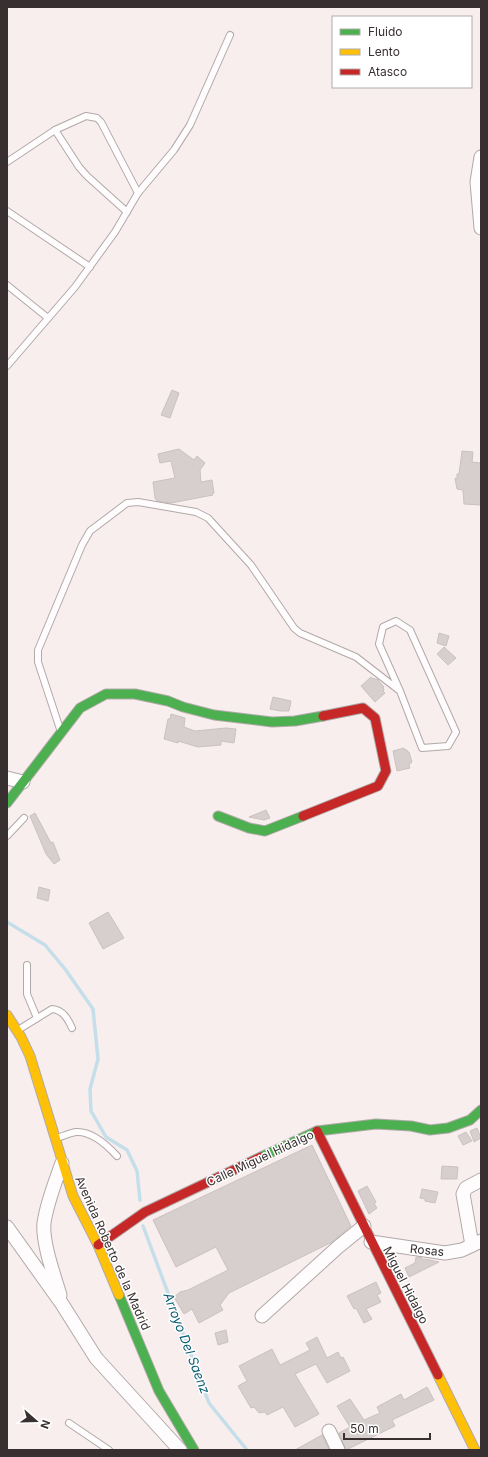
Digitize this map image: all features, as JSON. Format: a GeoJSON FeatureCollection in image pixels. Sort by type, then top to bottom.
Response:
{"type":"FeatureCollection","features":[{"type":"Feature","properties":{"kind":"street"},"geometry":{"type":"LineString","coordinates":[[481,157],[477,182],[481,228]]}},
{"type":"Feature","properties":{"kind":"street"},"geometry":{"type":"LineString","coordinates":[[7,803],[80,708],[106,694],[135,694],[168,701],[214,715],[272,722],[295,721],[363,708],[375,718],[386,771],[378,786],[265,831],[249,828],[218,816]]}},
{"type":"Feature","properties":{"kind":"street"},"geometry":{"type":"LineString","coordinates":[[7,778],[23,782]]}},
{"type":"Feature","properties":{"kind":"street","name":"Avenida Roberto de la Madrid"},"geometry":{"type":"LineString","coordinates":[[7,1015],[17,1030],[30,1056],[73,1196],[98,1245],[159,1391],[194,1450]]}},
{"type":"Feature","properties":{"kind":"street","name":"Calle Miguel Hidalgo"},"geometry":{"type":"LineString","coordinates":[[98,1245],[145,1212],[317,1131],[376,1124],[411,1126],[430,1130],[448,1128],[470,1120],[481,1110]]}},
{"type":"Feature","properties":{"kind":"street","name":"Miguel Hidalgo"},"geometry":{"type":"LineString","coordinates":[[317,1131],[475,1450]]}},
{"type":"Feature","properties":{"kind":"street"},"geometry":{"type":"LineString","coordinates":[[62,1163],[48,1204],[44,1224],[47,1250],[62,1304]]}},
{"type":"Feature","properties":{"kind":"street"},"geometry":{"type":"LineString","coordinates":[[477,1243],[463,1194],[466,1188],[481,1180]]}},
{"type":"Feature","properties":{"kind":"street"},"geometry":{"type":"LineString","coordinates":[[262,1316],[338,1247],[364,1226]]}},
{"type":"Feature","properties":{"kind":"street"},"geometry":{"type":"LineString","coordinates":[[7,1228],[62,1304],[96,1358],[180,1450]]}},
{"type":"Feature","properties":{"kind":"street","name":"Rosas"},"geometry":{"type":"LineString","coordinates":[[371,1242],[445,1253],[462,1250],[477,1243]]}},
{"type":"Feature","properties":{"kind":"street"},"geometry":{"type":"LineString","coordinates":[[329,1431],[338,1450]]}},
{"type":"Feature","properties":{"kind":"lane"},"geometry":{"type":"LineString","coordinates":[[7,366],[9,358],[48,318],[75,287],[115,232],[138,193],[174,150],[190,124],[230,35]]}},
{"type":"Feature","properties":{"kind":"lane"},"geometry":{"type":"LineString","coordinates":[[7,162],[55,130],[86,116],[97,118],[101,122],[138,193]]}},
{"type":"Feature","properties":{"kind":"lane"},"geometry":{"type":"LineString","coordinates":[[55,130],[79,167],[127,212]]}},
{"type":"Feature","properties":{"kind":"lane"},"geometry":{"type":"LineString","coordinates":[[7,211],[90,267]]}},
{"type":"Feature","properties":{"kind":"lane"},"geometry":{"type":"LineString","coordinates":[[7,285],[48,318]]}},
{"type":"Feature","properties":{"kind":"lane"},"geometry":{"type":"LineString","coordinates":[[61,732],[38,662],[38,650],[82,545],[90,531],[127,503],[138,502],[196,512],[208,518],[251,565],[294,628],[300,633],[356,657],[400,691],[422,748],[448,746],[456,732],[410,630],[396,620],[383,628],[379,644],[400,691]]}},
{"type":"Feature","properties":{"kind":"lane"},"geometry":{"type":"LineString","coordinates":[[7,836],[24,818]]}},
{"type":"Feature","properties":{"kind":"lane"},"geometry":{"type":"LineString","coordinates":[[27,965],[27,994],[37,1018]]}},
{"type":"Feature","properties":{"kind":"lane"},"geometry":{"type":"LineString","coordinates":[[17,1030],[52,1009],[67,1017],[72,1028]]}},
{"type":"Feature","properties":{"kind":"lane"},"geometry":{"type":"LineString","coordinates":[[56,1139],[76,1132],[88,1135],[106,1144],[117,1156]]}},
{"type":"Feature","properties":{"kind":"lane"},"geometry":{"type":"LineString","coordinates":[[69,1424],[109,1450]]}},
{"type":"Feature","properties":{"kind":"building"},"geometry":{"type":"Polygon","coordinates":[[[172,390],[179,393],[170,418],[161,415],[172,390]]]}},
{"type":"Feature","properties":{"kind":"building"},"geometry":{"type":"Polygon","coordinates":[[[179,449],[194,460],[197,456],[205,463],[200,470],[201,482],[212,480],[213,495],[171,503],[157,501],[155,498],[153,482],[175,478],[171,461],[160,463],[158,454],[179,449]]]}},
{"type":"Feature","properties":{"kind":"building"},"geometry":{"type":"Polygon","coordinates":[[[462,451],[473,452],[472,462],[481,463],[481,505],[464,504],[463,490],[457,489],[455,478],[457,479],[457,474],[459,474],[462,451]]]}},
{"type":"Feature","properties":{"kind":"building"},"geometry":{"type":"Polygon","coordinates":[[[439,633],[449,636],[446,646],[437,643],[439,633]]]}},
{"type":"Feature","properties":{"kind":"building"},"geometry":{"type":"Polygon","coordinates":[[[444,647],[456,658],[448,665],[437,654],[444,647]]]}},
{"type":"Feature","properties":{"kind":"building"},"geometry":{"type":"Polygon","coordinates":[[[371,677],[376,680],[377,679],[384,687],[383,691],[385,693],[375,702],[361,686],[371,677]]]}},
{"type":"Feature","properties":{"kind":"building"},"geometry":{"type":"Polygon","coordinates":[[[273,697],[291,701],[289,711],[270,709],[273,697]]]}},
{"type":"Feature","properties":{"kind":"building"},"geometry":{"type":"Polygon","coordinates":[[[171,714],[185,718],[184,727],[195,731],[226,728],[236,729],[234,743],[221,741],[221,745],[198,747],[178,741],[178,743],[164,739],[168,719],[170,719],[171,714]]]}},
{"type":"Feature","properties":{"kind":"building"},"geometry":{"type":"Polygon","coordinates":[[[404,748],[409,752],[412,762],[409,765],[410,768],[397,771],[393,751],[404,748]]]}},
{"type":"Feature","properties":{"kind":"building"},"geometry":{"type":"Polygon","coordinates":[[[266,810],[270,818],[264,820],[249,817],[266,810]]]}},
{"type":"Feature","properties":{"kind":"building"},"geometry":{"type":"Polygon","coordinates":[[[35,813],[51,843],[53,842],[60,860],[54,864],[46,854],[30,816],[35,813]]]}},
{"type":"Feature","properties":{"kind":"building"},"geometry":{"type":"Polygon","coordinates":[[[39,887],[50,890],[48,901],[37,898],[39,887]]]}},
{"type":"Feature","properties":{"kind":"building"},"geometry":{"type":"Polygon","coordinates":[[[108,912],[124,938],[103,949],[89,923],[108,912]]]}},
{"type":"Feature","properties":{"kind":"building"},"geometry":{"type":"Polygon","coordinates":[[[477,1128],[481,1138],[474,1142],[470,1131],[477,1128]]]}},
{"type":"Feature","properties":{"kind":"building"},"geometry":{"type":"Polygon","coordinates":[[[466,1132],[472,1141],[463,1145],[458,1136],[466,1132]]]}},
{"type":"Feature","properties":{"kind":"building"},"geometry":{"type":"Polygon","coordinates":[[[312,1145],[351,1226],[332,1242],[229,1293],[220,1305],[223,1310],[199,1323],[192,1309],[184,1314],[174,1297],[180,1292],[188,1290],[228,1270],[216,1247],[176,1267],[153,1220],[312,1145]]]}},
{"type":"Feature","properties":{"kind":"building"},"geometry":{"type":"Polygon","coordinates":[[[442,1166],[458,1167],[457,1179],[441,1179],[442,1166]]]}},
{"type":"Feature","properties":{"kind":"building"},"geometry":{"type":"Polygon","coordinates":[[[367,1186],[376,1202],[374,1203],[377,1208],[369,1214],[358,1191],[367,1186]]]}},
{"type":"Feature","properties":{"kind":"building"},"geometry":{"type":"Polygon","coordinates":[[[422,1189],[438,1192],[435,1203],[425,1201],[425,1199],[420,1198],[422,1189]]]}},
{"type":"Feature","properties":{"kind":"building"},"geometry":{"type":"Polygon","coordinates":[[[416,1257],[422,1258],[423,1260],[425,1259],[439,1262],[409,1277],[405,1268],[415,1263],[416,1257]]]}},
{"type":"Feature","properties":{"kind":"building"},"geometry":{"type":"Polygon","coordinates":[[[376,1282],[381,1293],[377,1295],[381,1302],[366,1309],[372,1319],[364,1323],[356,1308],[354,1309],[347,1296],[376,1282]]]}},
{"type":"Feature","properties":{"kind":"building"},"geometry":{"type":"Polygon","coordinates":[[[226,1330],[228,1342],[218,1345],[215,1333],[226,1330]]]}},
{"type":"Feature","properties":{"kind":"building"},"geometry":{"type":"Polygon","coordinates":[[[317,1337],[327,1358],[338,1352],[341,1358],[343,1357],[350,1371],[327,1383],[316,1364],[295,1374],[319,1414],[295,1427],[283,1407],[267,1415],[265,1412],[259,1413],[254,1407],[251,1408],[238,1386],[247,1381],[239,1366],[272,1349],[280,1365],[310,1350],[306,1343],[317,1337]]]}},
{"type":"Feature","properties":{"kind":"building"},"geometry":{"type":"Polygon","coordinates":[[[427,1387],[434,1400],[392,1420],[395,1426],[346,1450],[339,1433],[350,1427],[337,1406],[350,1399],[364,1420],[380,1413],[377,1407],[401,1394],[404,1400],[427,1387]]]}},
{"type":"Feature","properties":{"kind":"building"},"geometry":{"type":"Polygon","coordinates":[[[322,1435],[329,1450],[295,1450],[322,1435]]]}},
{"type":"Feature","properties":{"kind":"waterway","name":"Arroyo Del Saenz"},"geometry":{"type":"LineString","coordinates":[[7,922],[45,945],[65,969],[93,1009],[98,1059],[90,1089],[91,1111],[106,1137],[127,1150],[137,1171],[140,1200]]}},
{"type":"Feature","properties":{"kind":"waterway","name":"Arroyo Del Saenz"},"geometry":{"type":"LineString","coordinates":[[143,1226],[209,1403],[247,1450]]}},
{"type":"Feature","properties":{"kind":"traffic: fast"},"geometry":{"type":"LineString","coordinates":[[7,803],[80,708],[106,694],[135,694],[168,701],[183,707],[214,715],[272,722],[295,721],[323,716]]}},
{"type":"Feature","properties":{"kind":"traffic: fast"},"geometry":{"type":"LineString","coordinates":[[218,816],[249,828],[265,831],[303,816]]}},
{"type":"Feature","properties":{"kind":"traffic: fast"},"geometry":{"type":"LineString","coordinates":[[261,1157],[317,1131],[376,1124],[411,1126],[430,1130],[448,1128],[470,1120],[481,1110]]}},
{"type":"Feature","properties":{"kind":"traffic: fast"},"geometry":{"type":"LineString","coordinates":[[119,1295],[159,1391],[194,1450]]}},
{"type":"Feature","properties":{"kind":"traffic: slow"},"geometry":{"type":"LineString","coordinates":[[7,1015],[21,1037],[30,1056],[73,1196],[98,1245],[119,1295]]}},
{"type":"Feature","properties":{"kind":"traffic: slow"},"geometry":{"type":"LineString","coordinates":[[438,1375],[475,1450]]}},
{"type":"Feature","properties":{"kind":"traffic: jam"},"geometry":{"type":"LineString","coordinates":[[303,816],[378,786],[386,771],[375,718],[363,708],[323,716]]}},
{"type":"Feature","properties":{"kind":"traffic: jam"},"geometry":{"type":"LineString","coordinates":[[317,1131],[438,1375]]}},
{"type":"Feature","properties":{"kind":"traffic: jam"},"geometry":{"type":"LineString","coordinates":[[98,1245],[145,1212],[261,1157]]}}]}
